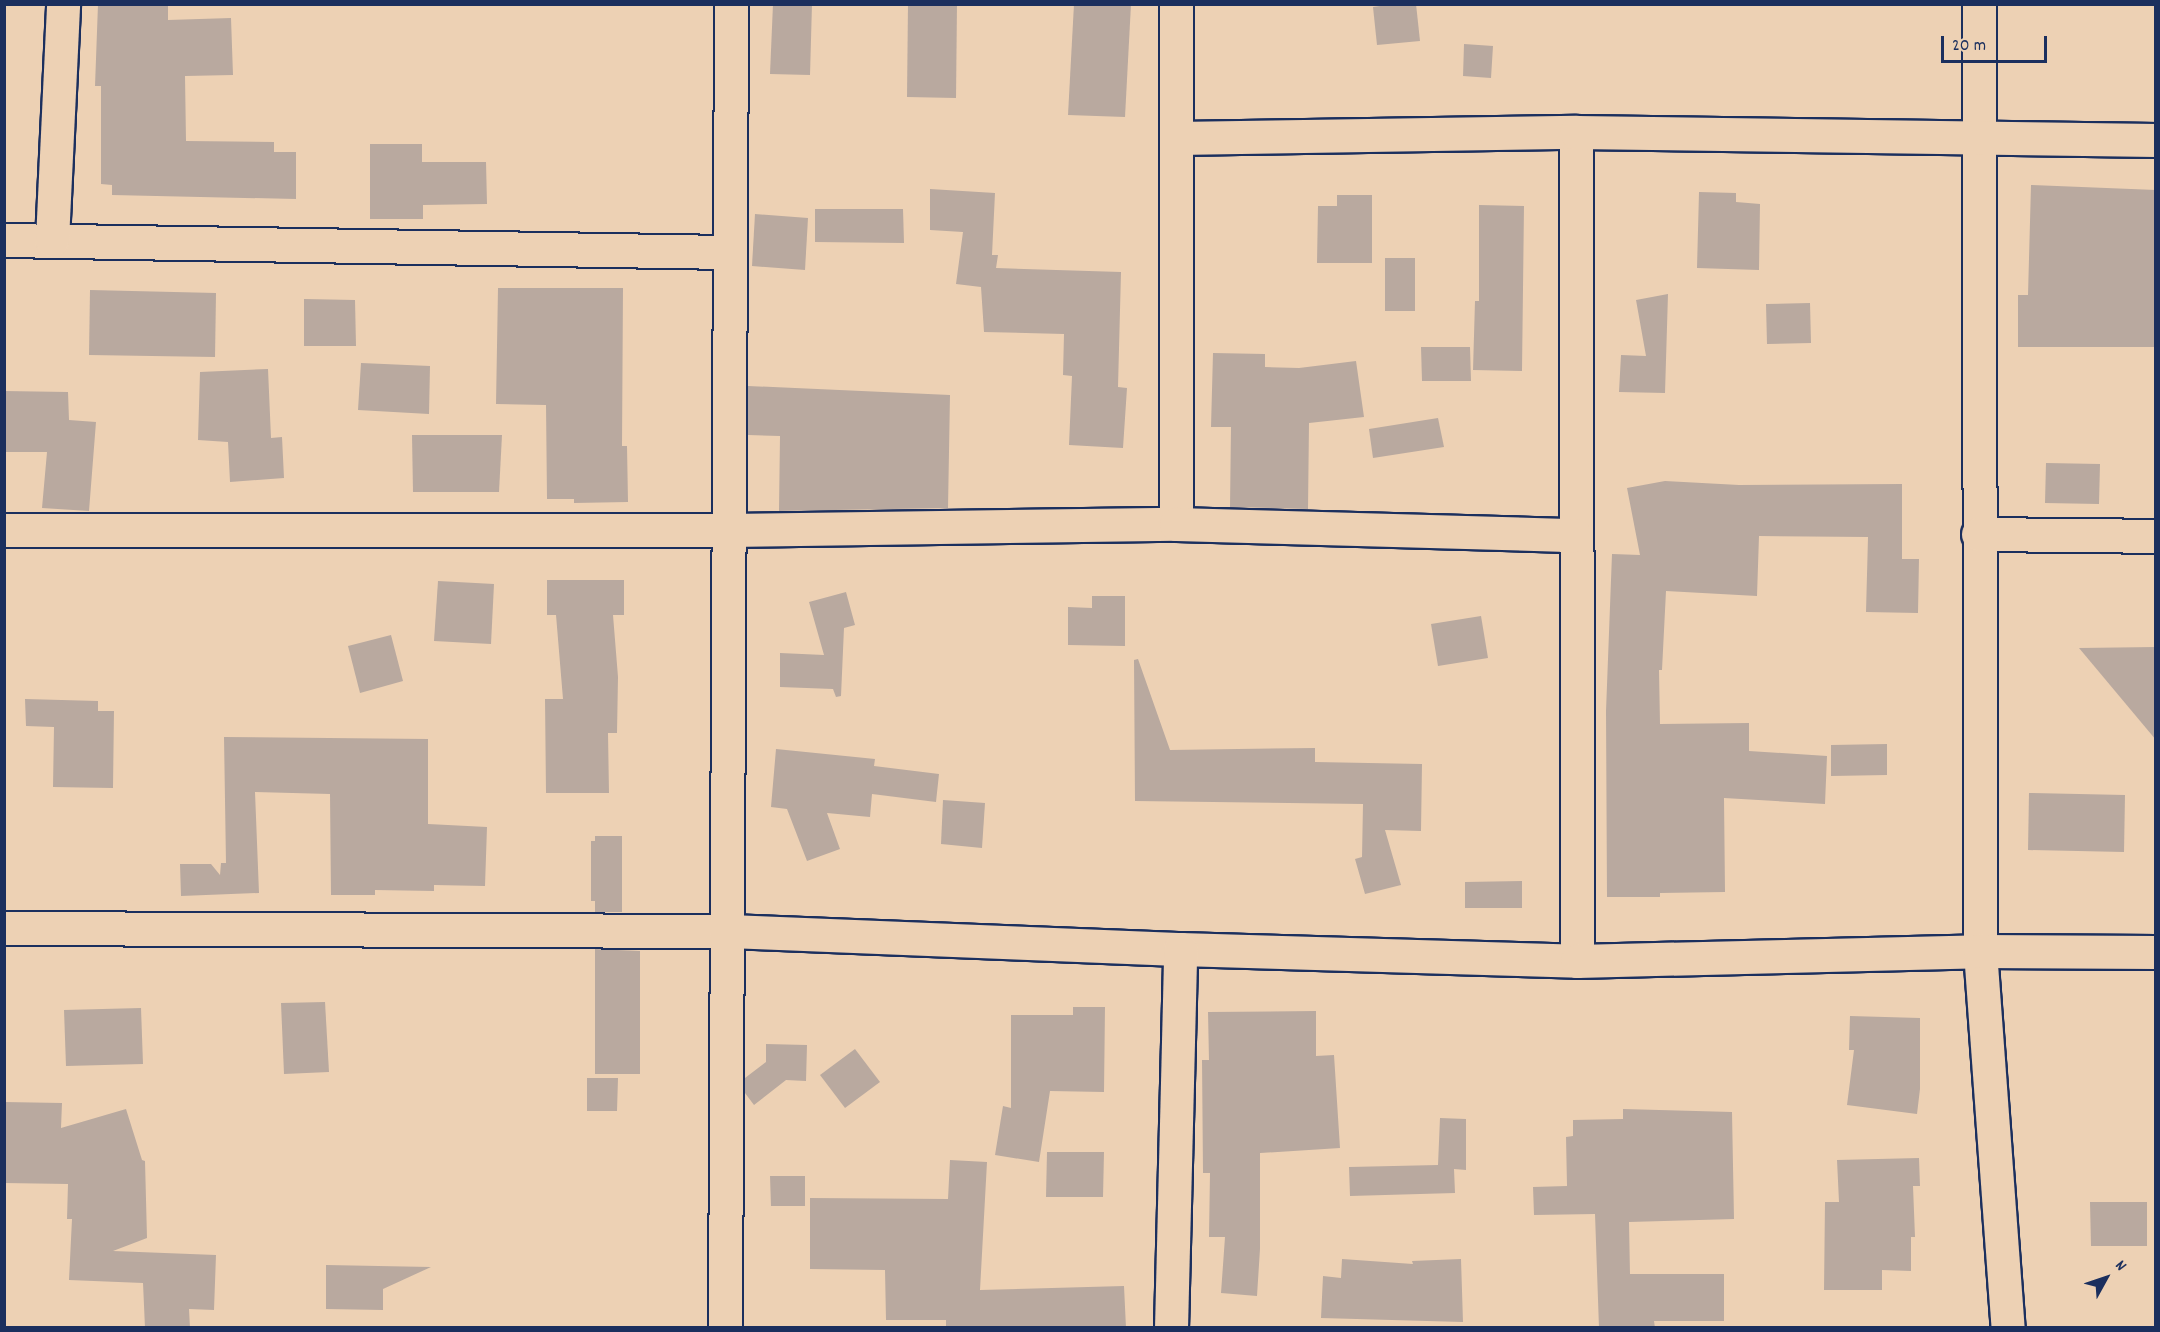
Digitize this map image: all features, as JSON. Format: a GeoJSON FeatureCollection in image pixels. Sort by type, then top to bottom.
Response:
{"type":"FeatureCollection","features":[{"type":"Feature","properties":{"kind":"street"},"geometry":{"type":"LineString","coordinates":[[52,240],[63,4]]}},
{"type":"Feature","properties":{"kind":"street"},"geometry":{"type":"LineString","coordinates":[[725,1328],[731,4]]}},
{"type":"Feature","properties":{"kind":"street"},"geometry":{"type":"LineString","coordinates":[[1176,4],[1176,524]]}},
{"type":"Feature","properties":{"kind":"street"},"geometry":{"type":"LineString","coordinates":[[1979,4],[1981,139],[1978,534],[1980,951],[2008,1328]]}},
{"type":"Feature","properties":{"kind":"street"},"geometry":{"type":"LineString","coordinates":[[1176,138],[1576,132],[2156,140]]}},
{"type":"Feature","properties":{"kind":"street"},"geometry":{"type":"LineString","coordinates":[[1576,132],[1577,961]]}},
{"type":"Feature","properties":{"kind":"street"},"geometry":{"type":"LineString","coordinates":[[4,240],[730,252]]}},
{"type":"Feature","properties":{"kind":"street"},"geometry":{"type":"LineString","coordinates":[[4,530],[729,530],[1176,524],[1575,535]]}},
{"type":"Feature","properties":{"kind":"street"},"geometry":{"type":"LineString","coordinates":[[1978,534],[2156,536]]}},
{"type":"Feature","properties":{"kind":"street"},"geometry":{"type":"LineString","coordinates":[[4,928],[727,931],[1180,949],[1577,961],[1980,951],[2156,952]]}},
{"type":"Feature","properties":{"kind":"street"},"geometry":{"type":"LineString","coordinates":[[1172,1328],[1180,949]]}},
{"type":"Feature","properties":{"kind":"building"},"geometry":{"type":"Polygon","coordinates":[[[98,4],[168,4],[168,20],[231,18],[233,75],[185,76],[186,141],[274,142],[274,152],[296,152],[296,199],[112,195],[112,185],[101,184],[101,86],[95,86],[98,4]]]}},
{"type":"Feature","properties":{"kind":"building"},"geometry":{"type":"Polygon","coordinates":[[[773,4],[812,4],[810,75],[770,74],[773,4]]]}},
{"type":"Feature","properties":{"kind":"building"},"geometry":{"type":"Polygon","coordinates":[[[908,4],[957,4],[956,98],[907,97],[908,4]]]}},
{"type":"Feature","properties":{"kind":"building"},"geometry":{"type":"Polygon","coordinates":[[[1074,4],[1131,4],[1125,117],[1068,115],[1074,4]]]}},
{"type":"Feature","properties":{"kind":"building"},"geometry":{"type":"Polygon","coordinates":[[[1416,4],[1420,41],[1377,45],[1373,7],[1416,4]]]}},
{"type":"Feature","properties":{"kind":"building"},"geometry":{"type":"Polygon","coordinates":[[[1464,44],[1493,46],[1491,78],[1463,76],[1464,44]]]}},
{"type":"Feature","properties":{"kind":"building"},"geometry":{"type":"Polygon","coordinates":[[[370,144],[422,144],[422,162],[486,162],[487,204],[423,205],[423,219],[370,219],[370,144]]]}},
{"type":"Feature","properties":{"kind":"building"},"geometry":{"type":"Polygon","coordinates":[[[2031,185],[2156,190],[2156,347],[2018,347],[2018,295],[2028,295],[2031,185]]]}},
{"type":"Feature","properties":{"kind":"building"},"geometry":{"type":"Polygon","coordinates":[[[930,189],[995,193],[992,255],[998,255],[996,268],[1121,272],[1118,387],[1127,388],[1123,448],[1069,445],[1072,376],[1063,375],[1064,334],[984,332],[981,287],[956,284],[963,232],[930,230],[930,189]]]}},
{"type":"Feature","properties":{"kind":"building"},"geometry":{"type":"Polygon","coordinates":[[[1699,192],[1736,193],[1736,202],[1760,204],[1759,270],[1697,268],[1699,192]]]}},
{"type":"Feature","properties":{"kind":"building"},"geometry":{"type":"Polygon","coordinates":[[[1337,195],[1372,195],[1372,263],[1317,263],[1318,206],[1337,206],[1337,195]]]}},
{"type":"Feature","properties":{"kind":"building"},"geometry":{"type":"Polygon","coordinates":[[[1479,205],[1524,206],[1522,371],[1473,370],[1475,301],[1479,301],[1479,205]]]}},
{"type":"Feature","properties":{"kind":"building"},"geometry":{"type":"Polygon","coordinates":[[[815,209],[903,209],[904,243],[815,242],[815,209]]]}},
{"type":"Feature","properties":{"kind":"building"},"geometry":{"type":"Polygon","coordinates":[[[755,214],[808,218],[805,270],[752,266],[755,214]]]}},
{"type":"Feature","properties":{"kind":"building"},"geometry":{"type":"Polygon","coordinates":[[[1385,258],[1415,258],[1415,311],[1385,311],[1385,258]]]}},
{"type":"Feature","properties":{"kind":"building"},"geometry":{"type":"Polygon","coordinates":[[[498,288],[623,288],[622,446],[627,446],[628,502],[574,503],[574,499],[547,499],[546,405],[496,404],[498,288]]]}},
{"type":"Feature","properties":{"kind":"building"},"geometry":{"type":"Polygon","coordinates":[[[90,290],[216,293],[215,357],[89,355],[90,290]]]}},
{"type":"Feature","properties":{"kind":"building"},"geometry":{"type":"Polygon","coordinates":[[[1668,294],[1665,393],[1619,392],[1621,355],[1646,356],[1636,300],[1668,294]]]}},
{"type":"Feature","properties":{"kind":"building"},"geometry":{"type":"Polygon","coordinates":[[[304,299],[355,300],[356,346],[304,346],[304,299]]]}},
{"type":"Feature","properties":{"kind":"building"},"geometry":{"type":"Polygon","coordinates":[[[1810,303],[1811,343],[1767,344],[1766,304],[1810,303]]]}},
{"type":"Feature","properties":{"kind":"building"},"geometry":{"type":"Polygon","coordinates":[[[1421,347],[1470,347],[1471,381],[1422,381],[1421,347]]]}},
{"type":"Feature","properties":{"kind":"building"},"geometry":{"type":"Polygon","coordinates":[[[1213,353],[1265,354],[1265,367],[1299,368],[1356,361],[1364,417],[1309,423],[1308,509],[1230,507],[1231,427],[1211,427],[1213,353]]]}},
{"type":"Feature","properties":{"kind":"building"},"geometry":{"type":"Polygon","coordinates":[[[361,363],[430,366],[429,414],[358,410],[361,363]]]}},
{"type":"Feature","properties":{"kind":"building"},"geometry":{"type":"Polygon","coordinates":[[[268,369],[271,438],[282,437],[284,478],[230,482],[228,442],[198,440],[200,372],[268,369]]]}},
{"type":"Feature","properties":{"kind":"building"},"geometry":{"type":"Polygon","coordinates":[[[748,386],[950,395],[948,508],[779,511],[780,436],[748,435],[748,386]]]}},
{"type":"Feature","properties":{"kind":"building"},"geometry":{"type":"Polygon","coordinates":[[[4,391],[68,392],[69,420],[96,422],[89,511],[42,508],[47,452],[4,452],[4,391]]]}},
{"type":"Feature","properties":{"kind":"building"},"geometry":{"type":"Polygon","coordinates":[[[1438,418],[1444,447],[1373,458],[1369,429],[1438,418]]]}},
{"type":"Feature","properties":{"kind":"building"},"geometry":{"type":"Polygon","coordinates":[[[412,435],[502,435],[499,492],[413,492],[412,435]]]}},
{"type":"Feature","properties":{"kind":"building"},"geometry":{"type":"Polygon","coordinates":[[[2046,463],[2100,464],[2099,504],[2045,503],[2046,463]]]}},
{"type":"Feature","properties":{"kind":"building"},"geometry":{"type":"Polygon","coordinates":[[[1665,481],[1739,485],[1902,484],[1902,559],[1919,559],[1918,613],[1866,612],[1868,537],[1759,536],[1757,596],[1666,591],[1662,670],[1659,670],[1660,724],[1749,723],[1749,751],[1827,756],[1825,804],[1724,798],[1725,892],[1660,893],[1660,897],[1607,897],[1606,711],[1612,554],[1640,555],[1627,488],[1665,481]]]}},
{"type":"Feature","properties":{"kind":"building"},"geometry":{"type":"Polygon","coordinates":[[[547,580],[624,580],[624,615],[613,615],[618,677],[617,733],[608,733],[609,793],[546,793],[545,699],[563,699],[556,615],[547,615],[547,580]]]}},
{"type":"Feature","properties":{"kind":"building"},"geometry":{"type":"Polygon","coordinates":[[[438,581],[494,584],[491,644],[434,641],[438,581]]]}},
{"type":"Feature","properties":{"kind":"building"},"geometry":{"type":"Polygon","coordinates":[[[846,592],[855,625],[844,628],[841,696],[836,697],[833,689],[780,687],[780,653],[824,655],[809,602],[846,592]]]}},
{"type":"Feature","properties":{"kind":"building"},"geometry":{"type":"Polygon","coordinates":[[[1092,596],[1125,596],[1125,646],[1068,645],[1068,607],[1092,608],[1092,596]]]}},
{"type":"Feature","properties":{"kind":"building"},"geometry":{"type":"Polygon","coordinates":[[[1481,616],[1488,658],[1438,666],[1431,624],[1481,616]]]}},
{"type":"Feature","properties":{"kind":"building"},"geometry":{"type":"Polygon","coordinates":[[[391,635],[403,681],[360,693],[348,646],[391,635]]]}},
{"type":"Feature","properties":{"kind":"building"},"geometry":{"type":"Polygon","coordinates":[[[2156,647],[2156,740],[2079,648],[2156,647]]]}},
{"type":"Feature","properties":{"kind":"building"},"geometry":{"type":"Polygon","coordinates":[[[1138,659],[1170,750],[1315,748],[1315,762],[1422,764],[1421,831],[1385,830],[1401,885],[1365,894],[1355,859],[1362,857],[1363,804],[1135,801],[1134,660],[1138,659]]]}},
{"type":"Feature","properties":{"kind":"building"},"geometry":{"type":"Polygon","coordinates":[[[25,699],[98,701],[98,711],[114,711],[113,788],[53,787],[54,727],[26,726],[25,699]]]}},
{"type":"Feature","properties":{"kind":"building"},"geometry":{"type":"Polygon","coordinates":[[[224,737],[428,739],[428,824],[487,827],[485,886],[434,885],[434,891],[375,890],[375,895],[331,895],[330,794],[255,792],[259,893],[181,896],[180,864],[211,864],[220,875],[221,863],[226,863],[224,737]]]}},
{"type":"Feature","properties":{"kind":"building"},"geometry":{"type":"Polygon","coordinates":[[[1887,744],[1887,775],[1831,776],[1831,745],[1887,744]]]}},
{"type":"Feature","properties":{"kind":"building"},"geometry":{"type":"Polygon","coordinates":[[[776,749],[875,759],[874,766],[939,774],[936,802],[872,794],[870,817],[827,813],[840,849],[807,861],[787,809],[771,807],[776,749]]]}},
{"type":"Feature","properties":{"kind":"building"},"geometry":{"type":"Polygon","coordinates":[[[2029,793],[2125,795],[2124,852],[2028,850],[2029,793]]]}},
{"type":"Feature","properties":{"kind":"building"},"geometry":{"type":"Polygon","coordinates":[[[943,800],[985,803],[982,848],[941,844],[943,800]]]}},
{"type":"Feature","properties":{"kind":"building"},"geometry":{"type":"Polygon","coordinates":[[[595,836],[622,836],[622,912],[595,912],[595,901],[591,901],[591,841],[595,841],[595,836]]]}},
{"type":"Feature","properties":{"kind":"building"},"geometry":{"type":"Polygon","coordinates":[[[1522,881],[1522,908],[1465,908],[1465,882],[1522,881]]]}},
{"type":"Feature","properties":{"kind":"building"},"geometry":{"type":"Polygon","coordinates":[[[595,949],[640,951],[640,1074],[595,1074],[595,949]]]}},
{"type":"Feature","properties":{"kind":"building"},"geometry":{"type":"Polygon","coordinates":[[[325,1002],[329,1072],[284,1074],[281,1003],[325,1002]]]}},
{"type":"Feature","properties":{"kind":"building"},"geometry":{"type":"Polygon","coordinates":[[[1073,1007],[1105,1007],[1104,1092],[1050,1091],[1039,1162],[995,1155],[1003,1106],[1011,1108],[1011,1015],[1073,1015],[1073,1007]]]}},
{"type":"Feature","properties":{"kind":"building"},"geometry":{"type":"Polygon","coordinates":[[[141,1008],[143,1064],[66,1066],[64,1010],[141,1008]]]}},
{"type":"Feature","properties":{"kind":"building"},"geometry":{"type":"Polygon","coordinates":[[[1316,1011],[1316,1056],[1334,1055],[1340,1148],[1260,1153],[1260,1249],[1257,1296],[1221,1293],[1225,1237],[1209,1237],[1210,1173],[1203,1173],[1202,1060],[1209,1060],[1208,1012],[1316,1011]]]}},
{"type":"Feature","properties":{"kind":"building"},"geometry":{"type":"Polygon","coordinates":[[[1850,1016],[1920,1018],[1920,1089],[1917,1114],[1847,1105],[1854,1050],[1849,1050],[1850,1016]]]}},
{"type":"Feature","properties":{"kind":"building"},"geometry":{"type":"Polygon","coordinates":[[[766,1044],[807,1045],[806,1081],[786,1080],[754,1105],[745,1093],[745,1078],[766,1062],[766,1044]]]}},
{"type":"Feature","properties":{"kind":"building"},"geometry":{"type":"Polygon","coordinates":[[[855,1049],[880,1082],[845,1108],[820,1075],[855,1049]]]}},
{"type":"Feature","properties":{"kind":"building"},"geometry":{"type":"Polygon","coordinates":[[[587,1078],[618,1078],[617,1111],[587,1111],[587,1078]]]}},
{"type":"Feature","properties":{"kind":"building"},"geometry":{"type":"Polygon","coordinates":[[[4,1102],[62,1103],[61,1128],[126,1109],[142,1160],[145,1161],[147,1238],[113,1251],[216,1255],[214,1310],[189,1309],[190,1328],[145,1328],[143,1283],[69,1280],[72,1219],[67,1219],[68,1184],[4,1183],[4,1102]]]}},
{"type":"Feature","properties":{"kind":"building"},"geometry":{"type":"Polygon","coordinates":[[[1623,1109],[1732,1112],[1734,1219],[1629,1222],[1630,1274],[1724,1274],[1724,1321],[1654,1321],[1655,1328],[1599,1328],[1595,1214],[1534,1215],[1533,1187],[1567,1186],[1566,1137],[1573,1136],[1573,1120],[1623,1119],[1623,1109]]]}},
{"type":"Feature","properties":{"kind":"building"},"geometry":{"type":"Polygon","coordinates":[[[1440,1118],[1466,1119],[1466,1170],[1454,1169],[1455,1193],[1350,1196],[1349,1167],[1438,1165],[1440,1118]]]}},
{"type":"Feature","properties":{"kind":"building"},"geometry":{"type":"Polygon","coordinates":[[[1047,1152],[1104,1152],[1103,1197],[1046,1197],[1047,1152]]]}},
{"type":"Feature","properties":{"kind":"building"},"geometry":{"type":"Polygon","coordinates":[[[1919,1158],[1920,1186],[1913,1186],[1915,1237],[1911,1237],[1911,1271],[1882,1270],[1882,1290],[1824,1290],[1825,1202],[1839,1202],[1837,1160],[1919,1158]]]}},
{"type":"Feature","properties":{"kind":"building"},"geometry":{"type":"Polygon","coordinates":[[[950,1160],[987,1162],[980,1290],[1124,1286],[1126,1328],[946,1328],[946,1320],[886,1320],[885,1270],[810,1269],[810,1198],[948,1199],[950,1160]]]}},
{"type":"Feature","properties":{"kind":"building"},"geometry":{"type":"Polygon","coordinates":[[[770,1176],[805,1176],[805,1206],[771,1206],[770,1176]]]}},
{"type":"Feature","properties":{"kind":"building"},"geometry":{"type":"Polygon","coordinates":[[[2090,1202],[2147,1202],[2147,1246],[2091,1246],[2090,1202]]]}},
{"type":"Feature","properties":{"kind":"building"},"geometry":{"type":"Polygon","coordinates":[[[1342,1259],[1413,1264],[1412,1261],[1461,1259],[1463,1322],[1321,1318],[1323,1276],[1341,1278],[1342,1259]]]}},
{"type":"Feature","properties":{"kind":"building"},"geometry":{"type":"Polygon","coordinates":[[[326,1265],[431,1267],[383,1289],[383,1310],[326,1309],[326,1265]]]}}]}
